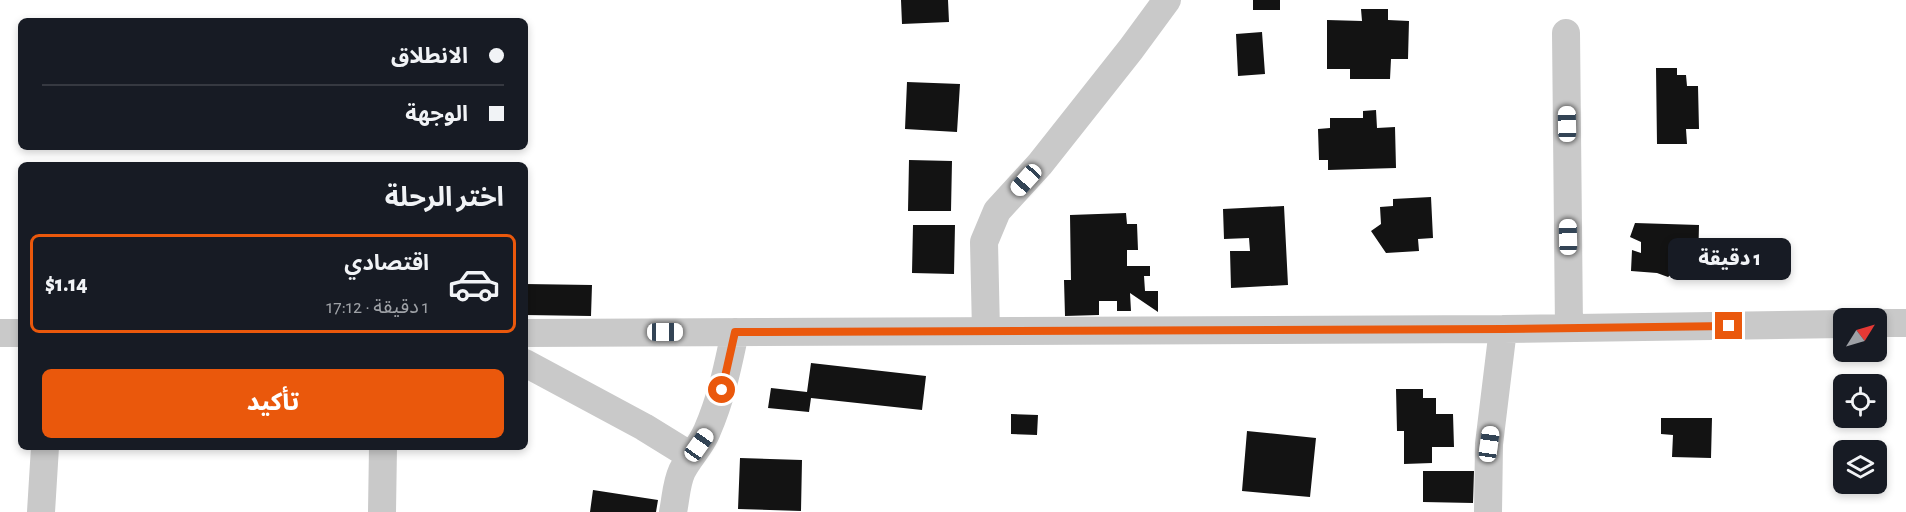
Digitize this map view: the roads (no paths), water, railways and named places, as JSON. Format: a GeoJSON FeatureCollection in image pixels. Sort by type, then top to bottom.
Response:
{"type":"FeatureCollection","features":[{"type":"Feature","properties":{"kind":"street"},"geometry":{"type":"LineString","coordinates":[[986,331],[984,242],[997,211],[1047,155],[1167,0]]}},
{"type":"Feature","properties":{"kind":"street"},"geometry":{"type":"LineString","coordinates":[[1566,33],[1569,328]]}},
{"type":"Feature","properties":{"kind":"street"},"geometry":{"type":"LineString","coordinates":[[1887,323],[1906,323]]}},
{"type":"Feature","properties":{"kind":"street"},"geometry":{"type":"LineString","coordinates":[[528,333],[1503,329],[1833,324]]}},
{"type":"Feature","properties":{"kind":"street"},"geometry":{"type":"LineString","coordinates":[[1488,512],[1489,444],[1503,329]]}},
{"type":"Feature","properties":{"kind":"street"},"geometry":{"type":"LineString","coordinates":[[673,512],[676,488],[682,471],[706,435],[717,407],[735,332]]}},
{"type":"Feature","properties":{"kind":"street"},"geometry":{"type":"LineString","coordinates":[[0,333],[18,333]]}},
{"type":"Feature","properties":{"kind":"street"},"geometry":{"type":"LineString","coordinates":[[528,365],[644,427],[691,456]]}},
{"type":"Feature","properties":{"kind":"street"},"geometry":{"type":"LineString","coordinates":[[41,512],[45,450]]}},
{"type":"Feature","properties":{"kind":"street"},"geometry":{"type":"LineString","coordinates":[[382,512],[383,450]]}}]}
